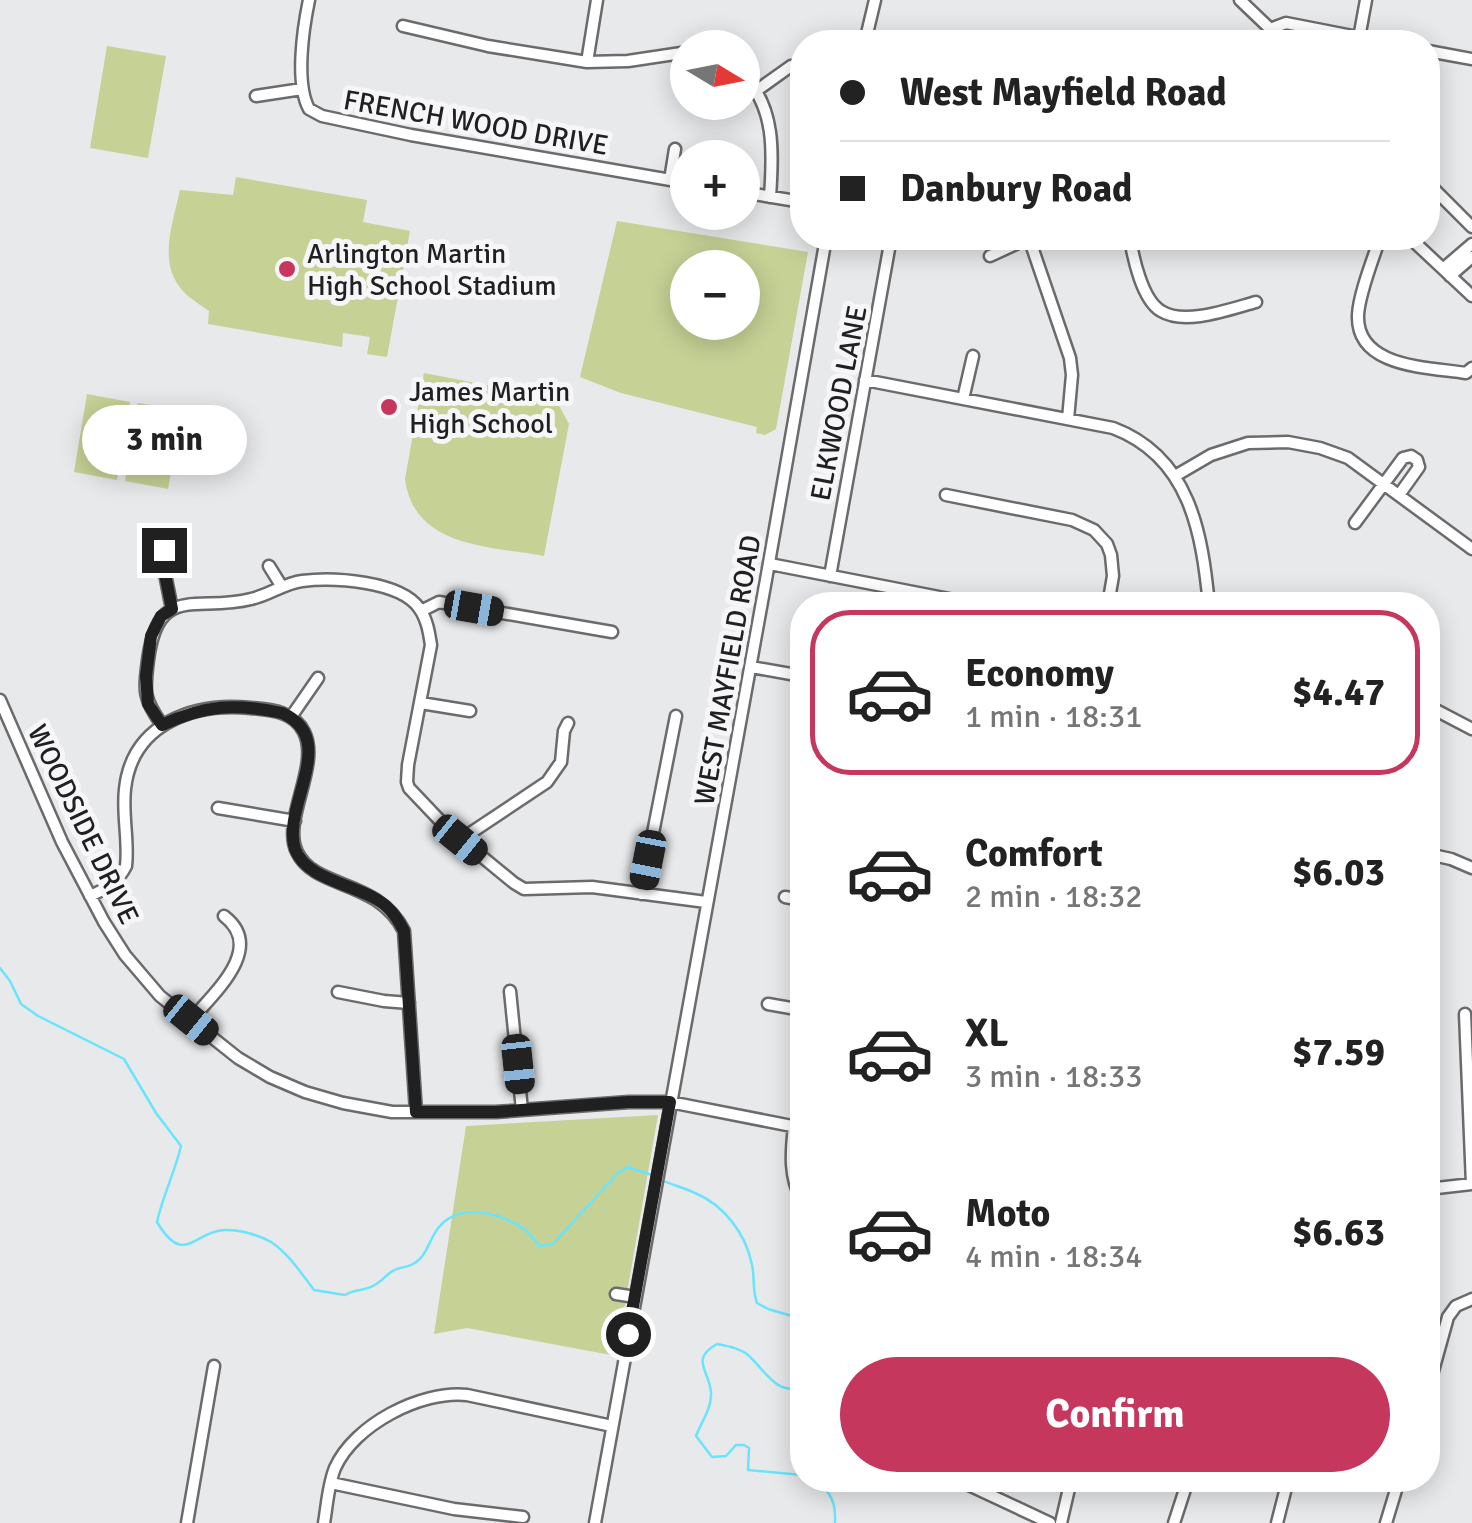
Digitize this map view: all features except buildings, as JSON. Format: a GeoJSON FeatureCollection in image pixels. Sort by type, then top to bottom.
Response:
{"type":"FeatureCollection","features":[{"type":"Feature","properties":{"kind":"street"},"geometry":{"type":"LineString","coordinates":[[256,96],[302,89],[309,0]]}},
{"type":"Feature","properties":{"kind":"street"},"geometry":{"type":"LineString","coordinates":[[587,62],[597,0]]}},
{"type":"Feature","properties":{"kind":"street"},"geometry":{"type":"LineString","coordinates":[[868,30],[874,0]]}},
{"type":"Feature","properties":{"kind":"street"},"geometry":{"type":"LineString","coordinates":[[1240,0],[1270,29],[1286,22],[1322,30]]}},
{"type":"Feature","properties":{"kind":"street"},"geometry":{"type":"LineString","coordinates":[[1360,30],[1366,0]]}},
{"type":"Feature","properties":{"kind":"street"},"geometry":{"type":"LineString","coordinates":[[403,26],[488,46],[587,62],[670,54]]}},
{"type":"Feature","properties":{"kind":"street"},"geometry":{"type":"LineString","coordinates":[[1440,54],[1472,59]]}},
{"type":"Feature","properties":{"kind":"street"},"geometry":{"type":"LineString","coordinates":[[760,88],[790,67]]}},
{"type":"Feature","properties":{"kind":"street","name":"FRENCH WOOD DRIVE"},"geometry":{"type":"LineString","coordinates":[[302,89],[309,109],[322,116],[412,136],[670,180]]}},
{"type":"Feature","properties":{"kind":"street"},"geometry":{"type":"LineString","coordinates":[[760,99],[771,134],[770,196]]}},
{"type":"Feature","properties":{"kind":"street"},"geometry":{"type":"LineString","coordinates":[[760,195],[790,200]]}},
{"type":"Feature","properties":{"kind":"street"},"geometry":{"type":"LineString","coordinates":[[1440,195],[1472,227]]}},
{"type":"Feature","properties":{"kind":"street"},"geometry":{"type":"LineString","coordinates":[[1447,272],[1472,244]]}},
{"type":"Feature","properties":{"kind":"street","name":"WEST MAYFIELD ROAD"},"geometry":{"type":"LineString","coordinates":[[595,1523],[824,250]]}},
{"type":"Feature","properties":{"kind":"street","name":"ELKWOOD LANE"},"geometry":{"type":"LineString","coordinates":[[830,576],[889,250]]}},
{"type":"Feature","properties":{"kind":"street"},"geometry":{"type":"LineString","coordinates":[[990,256],[1003,250]]}},
{"type":"Feature","properties":{"kind":"street"},"geometry":{"type":"LineString","coordinates":[[1033,250],[1070,358],[1068,419]]}},
{"type":"Feature","properties":{"kind":"street"},"geometry":{"type":"LineString","coordinates":[[1132,250],[1138,274],[1151,301],[1161,311],[1196,316],[1256,302]]}},
{"type":"Feature","properties":{"kind":"street"},"geometry":{"type":"LineString","coordinates":[[1376,250],[1358,313],[1360,336],[1377,354],[1391,360],[1466,373],[1472,368]]}},
{"type":"Feature","properties":{"kind":"street"},"geometry":{"type":"LineString","coordinates":[[1423,250],[1472,296]]}},
{"type":"Feature","properties":{"kind":"street"},"geometry":{"type":"LineString","coordinates":[[1447,272],[1472,257]]}},
{"type":"Feature","properties":{"kind":"street"},"geometry":{"type":"LineString","coordinates":[[963,399],[972,356]]}},
{"type":"Feature","properties":{"kind":"street"},"geometry":{"type":"LineString","coordinates":[[865,380],[1128,434],[1150,449],[1175,476],[1186,495],[1198,532],[1207,592]]}},
{"type":"Feature","properties":{"kind":"street"},"geometry":{"type":"LineString","coordinates":[[1175,476],[1230,447],[1264,441],[1337,453],[1472,549]]}},
{"type":"Feature","properties":{"kind":"street"},"geometry":{"type":"LineString","coordinates":[[1355,523],[1403,458],[1411,456],[1419,467],[1399,495]]}},
{"type":"Feature","properties":{"kind":"street"},"geometry":{"type":"LineString","coordinates":[[946,495],[1072,520],[1094,530],[1112,554],[1110,592]]}},
{"type":"Feature","properties":{"kind":"street"},"geometry":{"type":"LineString","coordinates":[[164,550],[172,609]]}},
{"type":"Feature","properties":{"kind":"street"},"geometry":{"type":"LineString","coordinates":[[770,564],[913,592]]}},
{"type":"Feature","properties":{"kind":"street"},"geometry":{"type":"LineString","coordinates":[[269,566],[282,588]]}},
{"type":"Feature","properties":{"kind":"street"},"geometry":{"type":"LineString","coordinates":[[162,725],[148,704],[146,676],[151,636],[161,616],[172,609],[248,600],[303,581],[390,588],[422,611],[432,645],[407,782],[460,840],[524,889],[592,887],[706,902]]}},
{"type":"Feature","properties":{"kind":"street"},"geometry":{"type":"LineString","coordinates":[[422,611],[440,602],[612,632]]}},
{"type":"Feature","properties":{"kind":"street"},"geometry":{"type":"LineString","coordinates":[[751,667],[790,674]]}},
{"type":"Feature","properties":{"kind":"street"},"geometry":{"type":"LineString","coordinates":[[291,717],[318,678]]}},
{"type":"Feature","properties":{"kind":"street","name":"WOODSIDE DRIVE"},"geometry":{"type":"LineString","coordinates":[[0,700],[62,842],[104,922],[142,977],[238,1058],[270,1077],[305,1092],[372,1110],[522,1110],[670,1102],[790,1125]]}},
{"type":"Feature","properties":{"kind":"street"},"geometry":{"type":"LineString","coordinates":[[421,703],[470,711]]}},
{"type":"Feature","properties":{"kind":"street"},"geometry":{"type":"LineString","coordinates":[[90,896],[109,888],[124,870],[126,782],[141,746],[162,725],[196,710],[220,706],[266,710],[291,717],[300,725],[309,745],[295,822],[296,851],[310,870],[370,894],[384,904],[404,931],[416,1112]]}},
{"type":"Feature","properties":{"kind":"street"},"geometry":{"type":"LineString","coordinates":[[1440,713],[1472,729]]}},
{"type":"Feature","properties":{"kind":"street"},"geometry":{"type":"LineString","coordinates":[[641,894],[676,716]]}},
{"type":"Feature","properties":{"kind":"street"},"geometry":{"type":"LineString","coordinates":[[460,840],[547,782],[561,762],[568,723]]}},
{"type":"Feature","properties":{"kind":"street"},"geometry":{"type":"LineString","coordinates":[[218,808],[295,822]]}},
{"type":"Feature","properties":{"kind":"street"},"geometry":{"type":"LineString","coordinates":[[1440,857],[1472,868]]}},
{"type":"Feature","properties":{"kind":"street"},"geometry":{"type":"LineString","coordinates":[[785,897],[790,898]]}},
{"type":"Feature","properties":{"kind":"street"},"geometry":{"type":"LineString","coordinates":[[191,1020],[230,974],[238,957],[240,934],[224,916]]}},
{"type":"Feature","properties":{"kind":"street"},"geometry":{"type":"LineString","coordinates":[[338,992],[410,1004]]}},
{"type":"Feature","properties":{"kind":"street"},"geometry":{"type":"LineString","coordinates":[[510,992],[522,1110]]}},
{"type":"Feature","properties":{"kind":"street"},"geometry":{"type":"LineString","coordinates":[[768,1004],[790,1008]]}},
{"type":"Feature","properties":{"kind":"street"},"geometry":{"type":"LineString","coordinates":[[1440,1188],[1472,1184],[1465,1014]]}},
{"type":"Feature","properties":{"kind":"street"},"geometry":{"type":"LineString","coordinates":[[616,1294],[634,1297]]}},
{"type":"Feature","properties":{"kind":"street"},"geometry":{"type":"LineString","coordinates":[[1440,1345],[1448,1316],[1456,1306],[1472,1299]]}},
{"type":"Feature","properties":{"kind":"street"},"geometry":{"type":"LineString","coordinates":[[187,1523],[214,1366]]}},
{"type":"Feature","properties":{"kind":"street"},"geometry":{"type":"LineString","coordinates":[[324,1523],[335,1468],[344,1454],[364,1433],[410,1404],[433,1396],[466,1396],[612,1426]]}},
{"type":"Feature","properties":{"kind":"street"},"geometry":{"type":"LineString","coordinates":[[331,1483],[454,1509],[523,1517]]}},
{"type":"Feature","properties":{"kind":"street"},"geometry":{"type":"LineString","coordinates":[[984,1492],[1050,1523]]}},
{"type":"Feature","properties":{"kind":"street"},"geometry":{"type":"LineString","coordinates":[[1061,1523],[1067,1492]]}},
{"type":"Feature","properties":{"kind":"street"},"geometry":{"type":"LineString","coordinates":[[1174,1523],[1184,1492]]}},
{"type":"Feature","properties":{"kind":"street"},"geometry":{"type":"LineString","coordinates":[[1278,1523],[1285,1492]]}},
{"type":"Feature","properties":{"kind":"street"},"geometry":{"type":"LineString","coordinates":[[1386,1523],[1395,1492]]}},
{"type":"Feature","properties":{"kind":"green space"},"geometry":{"type":"Polygon","coordinates":[[[107,46],[166,56],[148,158],[90,148],[107,46]]]}},
{"type":"Feature","properties":{"kind":"green space","name":"Arlington Martin High School Stadium"},"geometry":{"type":"Polygon","coordinates":[[[236,177],[367,200],[363,222],[410,231],[387,357],[367,354],[370,337],[343,333],[342,347],[208,324],[209,311],[175,280],[169,255],[171,229],[180,190],[233,195],[236,177]]]}},
{"type":"Feature","properties":{"kind":"green space"},"geometry":{"type":"Polygon","coordinates":[[[617,221],[808,252],[776,429],[765,435],[756,433],[757,427],[621,393],[580,377],[617,221]]]}},
{"type":"Feature","properties":{"kind":"green space"},"geometry":{"type":"Polygon","coordinates":[[[424,373],[555,398],[569,424],[544,556],[458,540],[423,519],[411,502],[405,479],[424,373]]]}},
{"type":"Feature","properties":{"kind":"green space"},"geometry":{"type":"Polygon","coordinates":[[[87,394],[130,402],[117,480],[74,472],[87,394]]]}},
{"type":"Feature","properties":{"kind":"green space"},"geometry":{"type":"Polygon","coordinates":[[[138,403],[182,410],[168,489],[125,481],[138,403]]]}},
{"type":"Feature","properties":{"kind":"green space"},"geometry":{"type":"Polygon","coordinates":[[[658,1115],[616,1356],[467,1328],[434,1334],[466,1126],[658,1115]]]}},
{"type":"Feature","properties":{"kind":"waterway"},"geometry":{"type":"LineString","coordinates":[[0,968],[21,1004],[124,1059],[181,1146],[157,1222],[166,1235],[182,1245],[224,1230],[261,1237],[283,1252],[314,1290],[345,1295],[373,1286],[393,1270],[418,1261],[439,1227],[448,1219],[469,1212],[504,1218],[524,1229],[539,1246],[553,1244],[617,1174],[628,1167],[652,1175]]}},
{"type":"Feature","properties":{"kind":"waterway"},"geometry":{"type":"LineString","coordinates":[[659,1179],[706,1198],[724,1213],[749,1253],[757,1303],[790,1315]]}},
{"type":"Feature","properties":{"kind":"waterway"},"geometry":{"type":"LineString","coordinates":[[790,1389],[778,1385],[745,1353],[717,1344],[704,1356],[711,1400],[696,1436],[712,1457],[726,1456],[736,1445],[744,1445],[749,1448],[748,1470],[790,1474]]}},
{"type":"Feature","properties":{"kind":"waterway"},"geometry":{"type":"LineString","coordinates":[[827,1492],[835,1509],[835,1523]]}},
{"type":"Feature","properties":{"kind":"place","name":"Arlington Martin High School Stadium"},"geometry":{"type":"Point","coordinates":[287,269]}},
{"type":"Feature","properties":{"kind":"place","name":"James Martin High School"},"geometry":{"type":"Point","coordinates":[389,407]}},
{"type":"Feature","properties":{"kind":"route"},"geometry":{"type":"LineString","coordinates":[[164,550],[172,609],[161,616],[151,636],[146,676],[148,704],[162,725],[196,710],[244,707],[282,713],[306,734],[308,758],[295,822],[296,851],[310,870],[370,894],[384,904],[404,931],[416,1112],[496,1112],[670,1102],[628,1334]]}}]}
